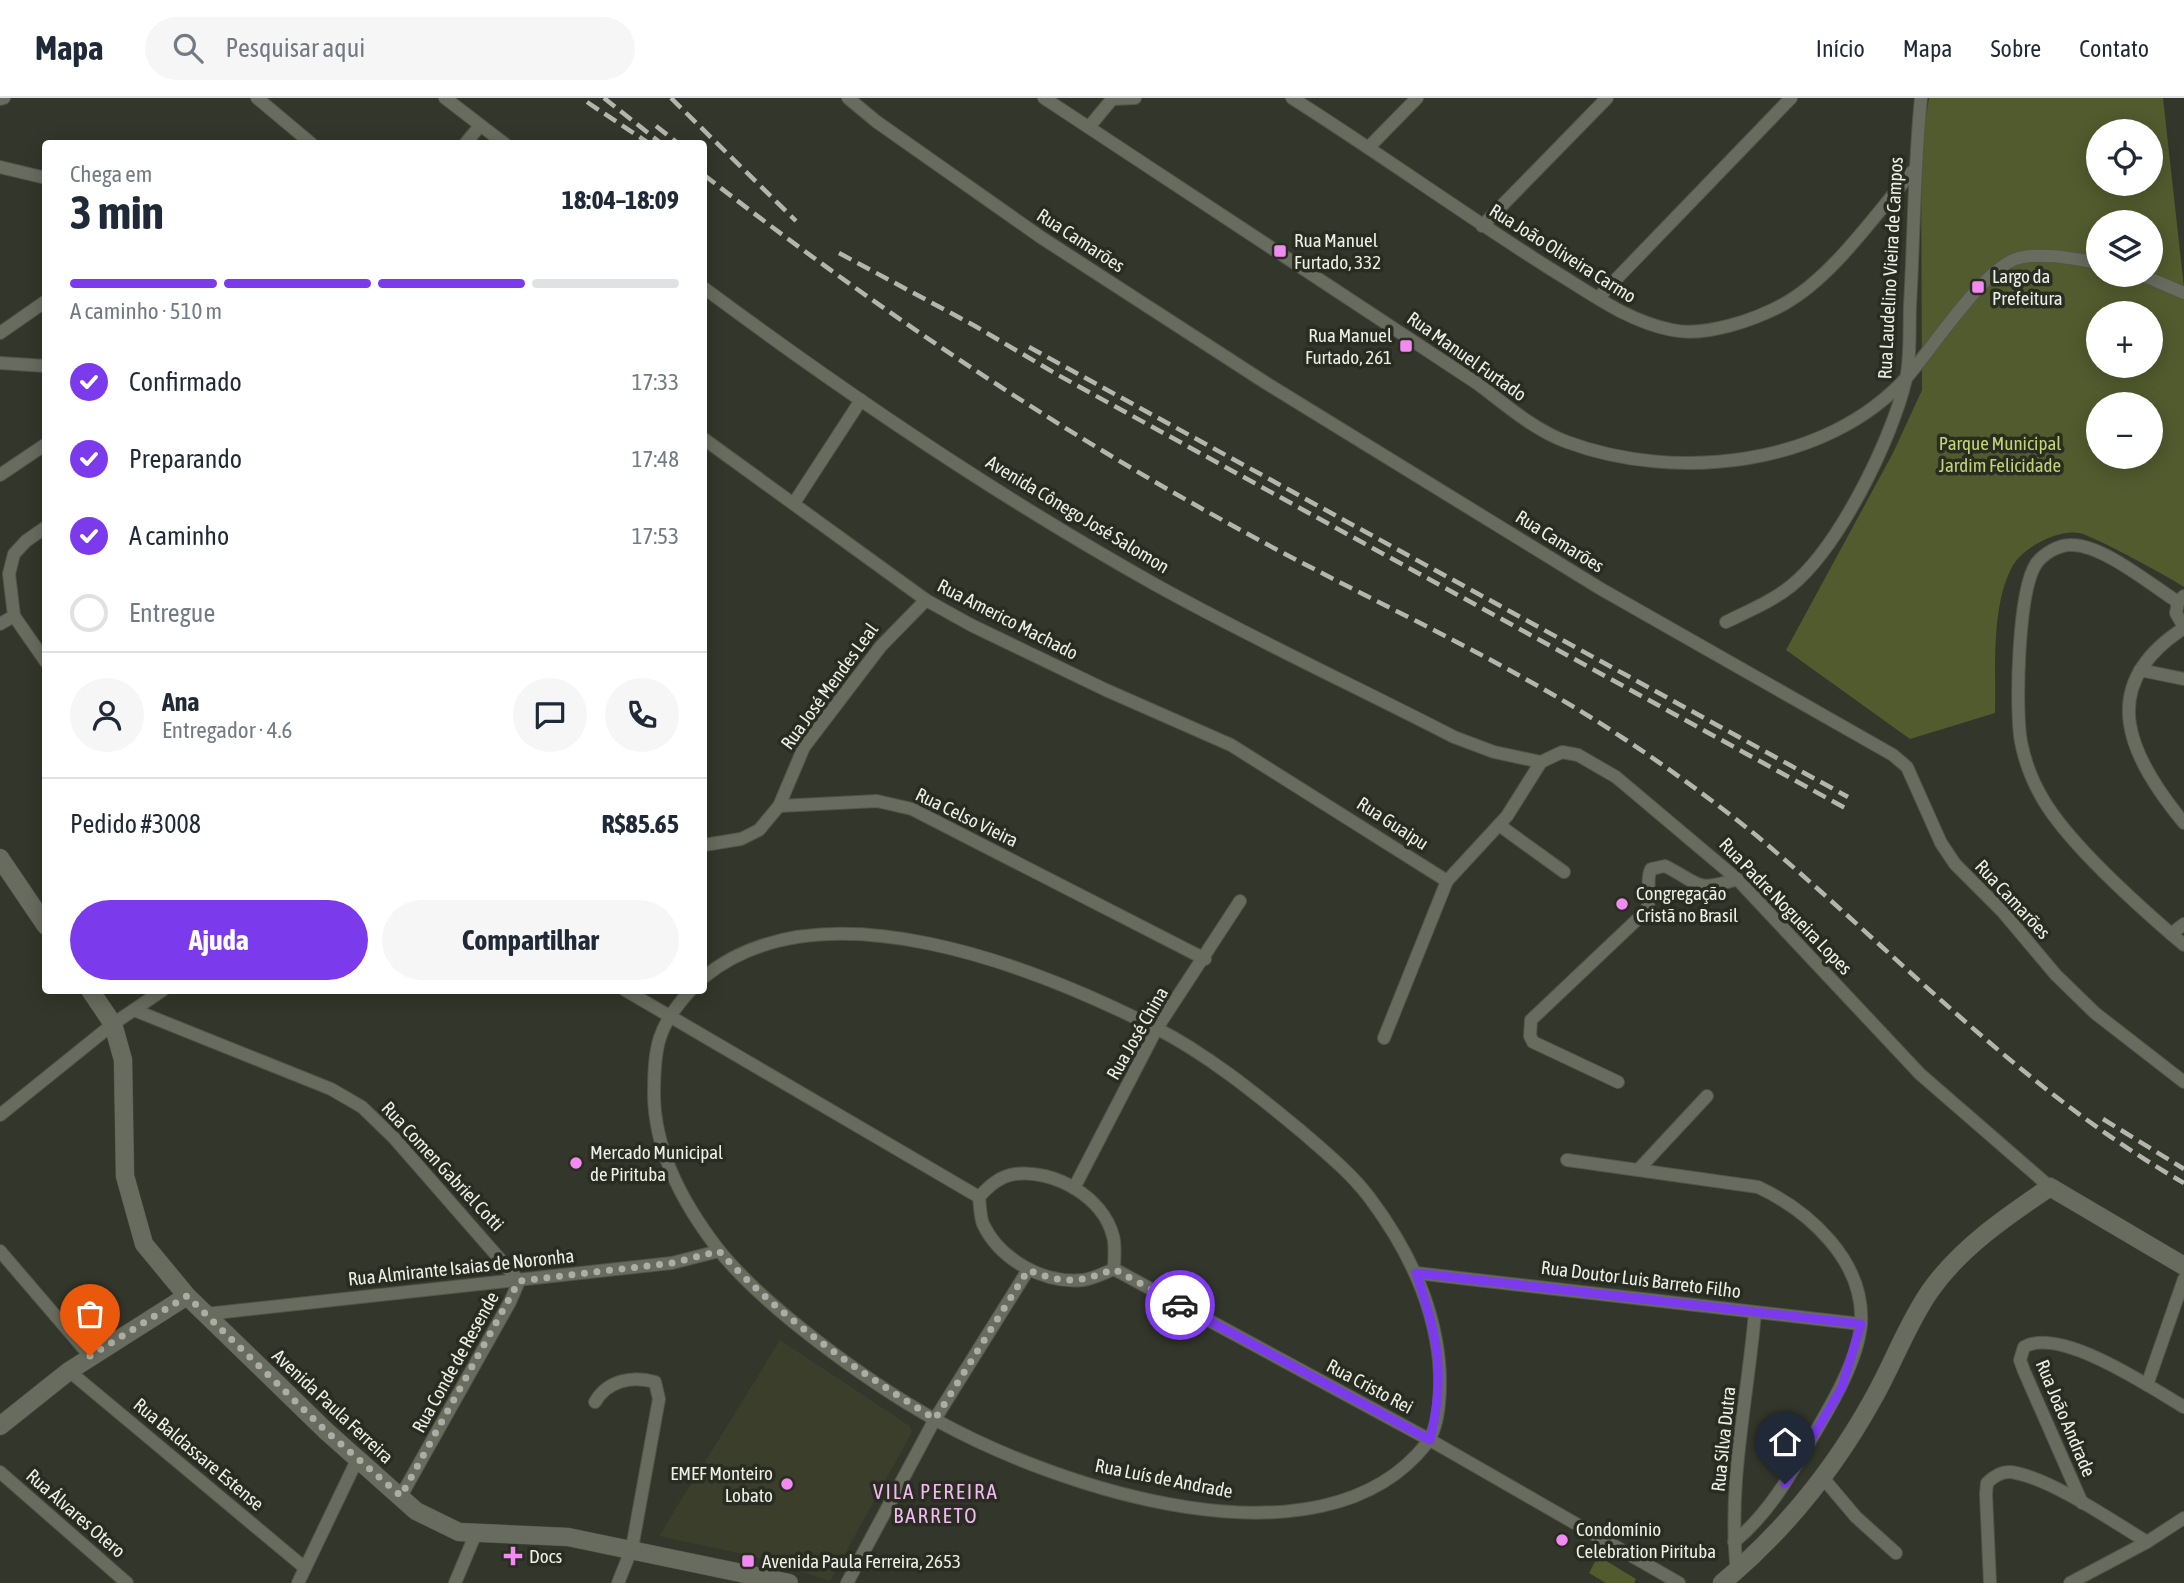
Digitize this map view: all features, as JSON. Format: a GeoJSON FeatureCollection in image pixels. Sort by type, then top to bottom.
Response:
{"type":"FeatureCollection","features":[{"type":"Feature","properties":{"kind":"main road"},"geometry":{"type":"LineString","coordinates":[[0,858],[42,920]]}},
{"type":"Feature","properties":{"kind":"main road","name":"Avenida Paula Ferreira"},"geometry":{"type":"LineString","coordinates":[[93,994],[113,1024],[123,1060],[126,1085],[125,1176],[132,1208],[145,1244],[187,1296],[358,1460],[435,1523],[458,1532],[568,1537],[632,1548],[784,1582]]}},
{"type":"Feature","properties":{"kind":"main road"},"geometry":{"type":"LineString","coordinates":[[1722,1583],[1737,1571],[1823,1478],[1868,1409],[1930,1292],[1954,1263],[2002,1220],[2050,1187],[2184,1266]]}},
{"type":"Feature","properties":{"kind":"main road"},"geometry":{"type":"LineString","coordinates":[[0,1426],[90,1356],[187,1296]]}},
{"type":"Feature","properties":{"kind":"street"},"geometry":{"type":"LineString","coordinates":[[257,98],[307,140]]}},
{"type":"Feature","properties":{"kind":"street"},"geometry":{"type":"LineString","coordinates":[[445,98],[499,140]]}},
{"type":"Feature","properties":{"kind":"street","name":"Rua Camarões"},"geometry":{"type":"LineString","coordinates":[[848,98],[877,122],[1042,238],[1266,383],[1601,589],[1893,755],[1907,767],[1941,844],[1955,864],[2002,911],[2056,975],[2095,1013],[2184,1082]]}},
{"type":"Feature","properties":{"kind":"street","name":"Rua Manuel Furtado"},"geometry":{"type":"LineString","coordinates":[[1044,98],[1478,384],[1524,419],[1566,442],[1646,463],[1717,463],[1781,451],[1863,414],[1906,378]]}},
{"type":"Feature","properties":{"kind":"street"},"geometry":{"type":"LineString","coordinates":[[1089,127],[1113,99],[1135,98]]}},
{"type":"Feature","properties":{"kind":"street","name":"Rua João Oliveira Carmo"},"geometry":{"type":"LineString","coordinates":[[1292,98],[1369,147],[1482,226],[1634,320],[1675,331],[1714,328],[1752,320],[1787,303],[1824,274],[1913,171]]}},
{"type":"Feature","properties":{"kind":"street"},"geometry":{"type":"LineString","coordinates":[[1369,147],[1417,98]]}},
{"type":"Feature","properties":{"kind":"street"},"geometry":{"type":"LineString","coordinates":[[1482,226],[1607,98]]}},
{"type":"Feature","properties":{"kind":"street"},"geometry":{"type":"LineString","coordinates":[[1598,298],[1791,98]]}},
{"type":"Feature","properties":{"kind":"street","name":"Rua Laudelino Vieira de Campos"},"geometry":{"type":"LineString","coordinates":[[1726,622],[1763,605],[1792,585],[1826,547],[1876,463],[1906,378],[1914,230],[1913,171],[1921,98]]}},
{"type":"Feature","properties":{"kind":"street"},"geometry":{"type":"LineString","coordinates":[[468,140],[479,127]]}},
{"type":"Feature","properties":{"kind":"street"},"geometry":{"type":"LineString","coordinates":[[0,167],[42,177]]}},
{"type":"Feature","properties":{"kind":"street"},"geometry":{"type":"LineString","coordinates":[[1906,378],[1994,274],[2018,258],[2086,261]]}},
{"type":"Feature","properties":{"kind":"street"},"geometry":{"type":"LineString","coordinates":[[2163,284],[2184,293]]}},
{"type":"Feature","properties":{"kind":"street","name":"Avenida Cônego José Salomon"},"geometry":{"type":"LineString","coordinates":[[707,291],[861,400],[999,491],[1156,585],[1454,737]]}},
{"type":"Feature","properties":{"kind":"street"},"geometry":{"type":"LineString","coordinates":[[0,333],[42,304]]}},
{"type":"Feature","properties":{"kind":"street"},"geometry":{"type":"LineString","coordinates":[[0,363],[42,366]]}},
{"type":"Feature","properties":{"kind":"street"},"geometry":{"type":"LineString","coordinates":[[794,503],[861,400]]}},
{"type":"Feature","properties":{"kind":"street","name":"Rua Americo Machado"},"geometry":{"type":"LineString","coordinates":[[707,441],[926,600],[971,625],[1106,690],[1231,745],[1318,797]]}},
{"type":"Feature","properties":{"kind":"street"},"geometry":{"type":"LineString","coordinates":[[0,475],[42,447]]}},
{"type":"Feature","properties":{"kind":"street"},"geometry":{"type":"LineString","coordinates":[[42,530],[14,554],[9,574],[14,616],[42,656]]}},
{"type":"Feature","properties":{"kind":"street"},"geometry":{"type":"LineString","coordinates":[[2184,822],[2155,787],[2138,757],[2129,703],[2140,670],[2163,641],[2184,627],[2176,613],[2181,599],[2091,548],[2070,544],[2049,551],[2036,564],[2026,587],[2019,699],[2021,742],[2029,772],[2044,802],[2067,831],[2184,945]]}},
{"type":"Feature","properties":{"kind":"street","name":"Rua José Mendes Leal"},"geometry":{"type":"LineString","coordinates":[[779,806],[804,747],[881,646],[926,600]]}},
{"type":"Feature","properties":{"kind":"street"},"geometry":{"type":"LineString","coordinates":[[0,624],[14,616]]}},
{"type":"Feature","properties":{"kind":"street"},"geometry":{"type":"LineString","coordinates":[[2140,670],[2184,680]]}},
{"type":"Feature","properties":{"kind":"street","name":"Rua Padre Nogueira Lopes"},"geometry":{"type":"LineString","coordinates":[[1454,737],[1494,752],[1541,762],[1562,752],[1578,755],[1616,777],[1737,879],[1920,1074],[2050,1187]]}},
{"type":"Feature","properties":{"kind":"street"},"geometry":{"type":"LineString","coordinates":[[1384,1038],[1447,881],[1499,825],[1524,793],[1541,762]]}},
{"type":"Feature","properties":{"kind":"street","name":"Rua Guaipu"},"geometry":{"type":"LineString","coordinates":[[1318,797],[1447,881]]}},
{"type":"Feature","properties":{"kind":"street","name":"Rua Celso Vieira"},"geometry":{"type":"LineString","coordinates":[[779,806],[877,801],[912,809],[1205,959]]}},
{"type":"Feature","properties":{"kind":"street"},"geometry":{"type":"LineString","coordinates":[[707,845],[741,839],[760,830],[779,806]]}},
{"type":"Feature","properties":{"kind":"street"},"geometry":{"type":"LineString","coordinates":[[1499,825],[1564,872]]}},
{"type":"Feature","properties":{"kind":"street"},"geometry":{"type":"LineString","coordinates":[[1618,1082],[1533,1042],[1530,1036],[1531,1020],[1644,913],[1651,899],[1647,879],[1651,869],[1665,866],[1694,885],[1706,888],[1737,879]]}},
{"type":"Feature","properties":{"kind":"street","name":"Rua José China"},"geometry":{"type":"LineString","coordinates":[[1074,1188],[1157,1028],[1205,959],[1240,901]]}},
{"type":"Feature","properties":{"kind":"street"},"geometry":{"type":"LineString","coordinates":[[2171,934],[2184,924]]}},
{"type":"Feature","properties":{"kind":"street"},"geometry":{"type":"LineString","coordinates":[[707,975],[738,955],[782,940],[824,933],[891,936],[960,950],[1024,971],[1157,1028],[1249,1088],[1320,1148],[1366,1194],[1416,1273],[1435,1326],[1440,1368],[1438,1406],[1430,1440]]}},
{"type":"Feature","properties":{"kind":"street"},"geometry":{"type":"LineString","coordinates":[[0,1115],[113,1024],[157,994]]}},
{"type":"Feature","properties":{"kind":"street"},"geometry":{"type":"LineString","coordinates":[[632,994],[979,1197]]}},
{"type":"Feature","properties":{"kind":"street","name":"Rua Luís de Andrade"},"geometry":{"type":"LineString","coordinates":[[687,994],[668,1014],[659,1041],[654,1072],[655,1112],[665,1160],[689,1207],[719,1251],[748,1282],[844,1360],[935,1419],[1008,1454],[1070,1478],[1142,1497],[1221,1512],[1283,1515],[1341,1503],[1384,1482],[1430,1440]]}},
{"type":"Feature","properties":{"kind":"street","name":"Rua Comen Gabriel Cotti"},"geometry":{"type":"LineString","coordinates":[[134,1010],[331,1088],[362,1107],[403,1148],[519,1281]]}},
{"type":"Feature","properties":{"kind":"street"},"geometry":{"type":"LineString","coordinates":[[1639,1169],[1707,1096]]}},
{"type":"Feature","properties":{"kind":"street"},"geometry":{"type":"LineString","coordinates":[[1567,1160],[1735,1181],[1758,1187],[1783,1199],[1812,1222],[1846,1261],[1857,1290],[1861,1324],[1842,1387],[1785,1484],[1750,1529],[1734,1542]]}},
{"type":"Feature","properties":{"kind":"street"},"geometry":{"type":"LineString","coordinates":[[1013,1174],[1039,1174],[1074,1188],[1103,1214],[1114,1237],[1114,1269],[1086,1280],[1062,1281],[1028,1270],[996,1243],[983,1223],[979,1197],[993,1182],[1013,1174]]}},
{"type":"Feature","properties":{"kind":"street"},"geometry":{"type":"LineString","coordinates":[[0,1251],[90,1356]]}},
{"type":"Feature","properties":{"kind":"street","name":"Rua Almirante Isaias de Noronha"},"geometry":{"type":"LineString","coordinates":[[206,1314],[672,1263],[719,1251]]}},
{"type":"Feature","properties":{"kind":"street","name":"Rua Cristo Rei"},"geometry":{"type":"LineString","coordinates":[[1114,1269],[1430,1440],[1679,1583]]}},
{"type":"Feature","properties":{"kind":"street"},"geometry":{"type":"LineString","coordinates":[[847,1583],[935,1419],[1028,1270]]}},
{"type":"Feature","properties":{"kind":"street","name":"Rua Doutor Luis Barreto Filho"},"geometry":{"type":"LineString","coordinates":[[1416,1273],[1861,1324]]}},
{"type":"Feature","properties":{"kind":"street"},"geometry":{"type":"LineString","coordinates":[[2184,1279],[2147,1385],[2184,1407]]}},
{"type":"Feature","properties":{"kind":"street","name":"Rua Conde de Resende"},"geometry":{"type":"LineString","coordinates":[[401,1496],[519,1281]]}},
{"type":"Feature","properties":{"kind":"street","name":"Rua Silva Dutra"},"geometry":{"type":"LineString","coordinates":[[1737,1571],[1734,1542],[1736,1485],[1755,1312]]}},
{"type":"Feature","properties":{"kind":"street","name":"Rua João Andrade"},"geometry":{"type":"LineString","coordinates":[[2082,1503],[2024,1371],[2020,1360],[2024,1347],[2041,1340],[2076,1349],[2147,1385]]}},
{"type":"Feature","properties":{"kind":"street","name":"Rua Baldassare Estense"},"geometry":{"type":"LineString","coordinates":[[69,1371],[305,1568]]}},
{"type":"Feature","properties":{"kind":"street"},"geometry":{"type":"LineString","coordinates":[[595,1402],[606,1388],[632,1379],[655,1382],[659,1388],[632,1548],[618,1583]]}},
{"type":"Feature","properties":{"kind":"street"},"geometry":{"type":"LineString","coordinates":[[298,1583],[358,1460]]}},
{"type":"Feature","properties":{"kind":"street","name":"Rua Álvares Otero"},"geometry":{"type":"LineString","coordinates":[[0,1472],[127,1583]]}},
{"type":"Feature","properties":{"kind":"street","name":"Rua João Andrade"},"geometry":{"type":"LineString","coordinates":[[1990,1583],[1987,1483],[1994,1477],[2016,1473],[2082,1503]]}},
{"type":"Feature","properties":{"kind":"street"},"geometry":{"type":"LineString","coordinates":[[1823,1478],[1856,1517],[1896,1553]]}},
{"type":"Feature","properties":{"kind":"street"},"geometry":{"type":"LineString","coordinates":[[2082,1503],[2147,1542]]}},
{"type":"Feature","properties":{"kind":"street"},"geometry":{"type":"LineString","coordinates":[[2070,1583],[2147,1542],[2184,1518]]}},
{"type":"Feature","properties":{"kind":"street"},"geometry":{"type":"LineString","coordinates":[[455,1583],[476,1533]]}},
{"type":"Feature","properties":{"kind":"shaded area","name":"EMEF Monteiro Lobato"},"geometry":{"type":"Polygon","coordinates":[[[780,1340],[910,1426],[912,1432],[830,1581],[752,1556],[659,1536],[780,1340]]]}},
{"type":"Feature","properties":{"kind":"green space","name":"Parque Municipal Jardim Felicidade"},"geometry":{"type":"Polygon","coordinates":[[[1929,98],[2163,98],[2184,288],[2184,587],[2115,549],[2079,533],[2060,534],[2040,542],[2022,554],[2011,569],[2000,602],[1996,640],[1995,713],[1910,739],[1786,650],[1893,453],[1922,390],[1921,145],[1929,98]]]}},
{"type":"Feature","properties":{"kind":"green space"},"geometry":{"type":"Polygon","coordinates":[[[1598,1556],[1636,1579],[1634,1583],[1606,1583],[1589,1573],[1598,1556]]]}},
{"type":"Feature","properties":{"kind":"railway"},"geometry":{"type":"LineString","coordinates":[[604,98],[657,140]]}},
{"type":"Feature","properties":{"kind":"railway"},"geometry":{"type":"LineString","coordinates":[[671,98],[796,221]]}},
{"type":"Feature","properties":{"kind":"railway"},"geometry":{"type":"LineString","coordinates":[[587,102],[644,140]]}},
{"type":"Feature","properties":{"kind":"railway"},"geometry":{"type":"LineString","coordinates":[[656,126],[674,140]]}},
{"type":"Feature","properties":{"kind":"railway"},"geometry":{"type":"LineString","coordinates":[[707,177],[900,319],[1104,452],[1246,533],[1534,684],[1643,751],[1757,836],[2015,1064],[2125,1147],[2184,1183]]}},
{"type":"Feature","properties":{"kind":"railway"},"geometry":{"type":"LineString","coordinates":[[839,253],[1845,808]]}},
{"type":"Feature","properties":{"kind":"railway"},"geometry":{"type":"LineString","coordinates":[[1029,347],[1848,797]]}},
{"type":"Feature","properties":{"kind":"railway"},"geometry":{"type":"LineString","coordinates":[[2103,1119],[2184,1169]]}},
{"type":"Feature","properties":{"kind":"way so far"},"geometry":{"type":"LineString","coordinates":[[90,1356],[187,1296],[326,1431],[401,1496],[519,1281],[672,1263],[719,1251],[748,1282],[844,1360],[935,1419],[1028,1270],[1062,1281],[1086,1280],[1114,1269],[1180,1305]]}},
{"type":"Feature","properties":{"kind":"place","name":"Rua Manuel Furtado, 332"},"geometry":{"type":"Point","coordinates":[1280,251]}},
{"type":"Feature","properties":{"kind":"place","name":"Largo da Prefeitura"},"geometry":{"type":"Point","coordinates":[1978,287]}},
{"type":"Feature","properties":{"kind":"place","name":"Rua Manuel Furtado, 261"},"geometry":{"type":"Point","coordinates":[1406,346]}},
{"type":"Feature","properties":{"kind":"place","name":"Congregação Cristã no Brasil"},"geometry":{"type":"Point","coordinates":[1622,904]}},
{"type":"Feature","properties":{"kind":"place","name":"Mercado Municipal de Pirituba"},"geometry":{"type":"Point","coordinates":[576,1163]}},
{"type":"Feature","properties":{"kind":"place","name":"EMEF Monteiro Lobato"},"geometry":{"type":"Point","coordinates":[787,1484]}},
{"type":"Feature","properties":{"kind":"place","name":"Condomínio Celebration Pirituba"},"geometry":{"type":"Point","coordinates":[1562,1540]}},
{"type":"Feature","properties":{"kind":"place","name":"Docs"},"geometry":{"type":"Point","coordinates":[513,1556]}},
{"type":"Feature","properties":{"kind":"place","name":"Avenida Paula Ferreira, 2653"},"geometry":{"type":"Point","coordinates":[748,1561]}},
{"type":"Feature","properties":{"kind":"district","name":"VILA PEREIRA BARRETO"},"geometry":{"type":"Point","coordinates":[936,1504]}},
{"type":"Feature","properties":{"kind":"route"},"geometry":{"type":"LineString","coordinates":[[1180,1305],[1430,1440],[1438,1406],[1440,1368],[1435,1326],[1416,1273],[1861,1324],[1842,1387],[1785,1484]]}}]}
